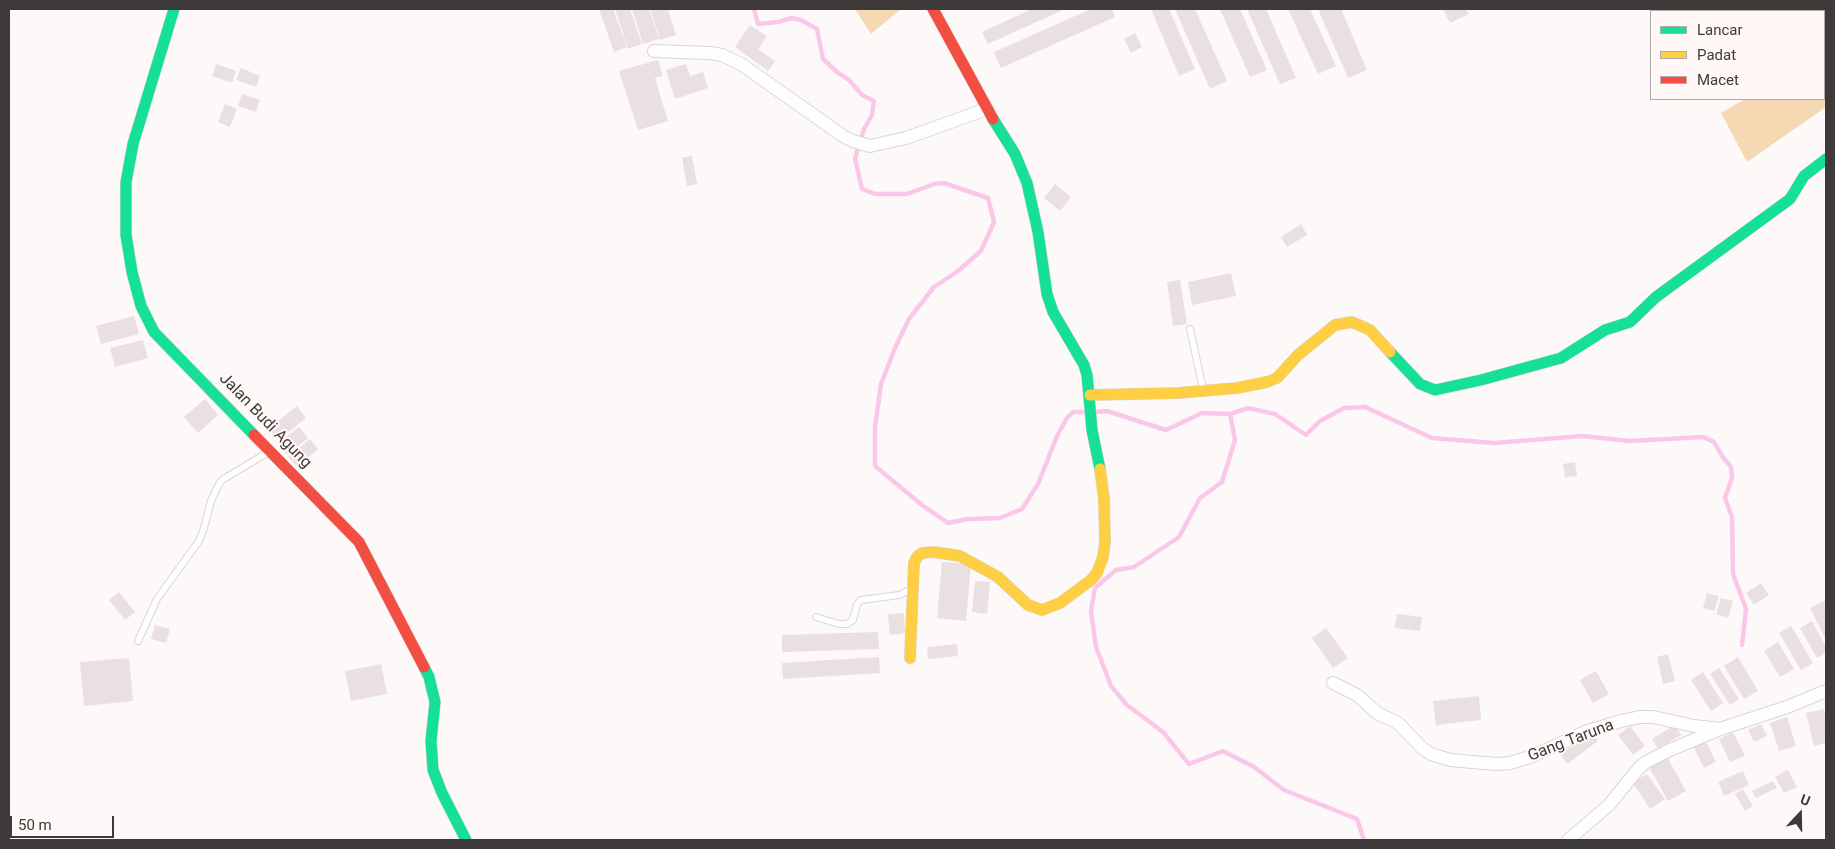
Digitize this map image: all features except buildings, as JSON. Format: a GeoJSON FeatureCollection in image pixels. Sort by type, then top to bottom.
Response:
{"type":"FeatureCollection","features":[{"type":"Feature","properties":{"kind":"street","name":"Jalan Budi Agung"},"geometry":{"type":"LineString","coordinates":[[174,9],[133,144],[126,182],[126,235],[140,306],[154,332],[359,542],[429,677],[435,702],[431,741],[433,770],[442,793],[466,840]]}},
{"type":"Feature","properties":{"kind":"street"},"geometry":{"type":"LineString","coordinates":[[910,658],[914,563],[917,557],[922,554],[934,552],[960,556],[986,569],[998,577],[1021,599],[1042,610],[1052,607],[1091,580],[1097,573],[1103,557],[1105,542],[1103,483],[1092,430],[1090,400],[1084,365],[1054,312],[1047,294],[1038,232],[1027,183],[1015,154],[986,110],[933,9]]}},
{"type":"Feature","properties":{"kind":"street"},"geometry":{"type":"LineString","coordinates":[[654,51],[722,55],[741,64],[819,120],[853,141],[870,146],[906,138],[986,110]]}},
{"type":"Feature","properties":{"kind":"street"},"geometry":{"type":"LineString","coordinates":[[1090,400],[1130,395],[1237,388],[1272,380],[1335,325],[1352,322],[1370,330],[1420,384],[1435,390],[1481,380],[1561,358],[1604,330],[1630,322],[1656,297],[1790,199],[1804,176],[1826,159]]}},
{"type":"Feature","properties":{"kind":"street","name":"Gang Taruna"},"geometry":{"type":"LineString","coordinates":[[1333,683],[1357,695],[1377,713],[1398,723],[1422,748],[1431,754],[1450,760],[1482,764],[1515,762],[1600,727],[1640,717],[1661,718],[1694,726],[1720,729],[1787,707],[1826,691]]}},
{"type":"Feature","properties":{"kind":"street"},"geometry":{"type":"LineString","coordinates":[[1568,840],[1609,805],[1646,762],[1720,729]]}},
{"type":"Feature","properties":{"kind":"lane"},"geometry":{"type":"LineString","coordinates":[[1190,329],[1203,390]]}},
{"type":"Feature","properties":{"kind":"lane"},"geometry":{"type":"LineString","coordinates":[[138,641],[157,600],[199,541],[211,502],[222,480],[270,450]]}},
{"type":"Feature","properties":{"kind":"lane"},"geometry":{"type":"LineString","coordinates":[[816,617],[839,624],[847,624],[853,620],[857,604],[861,600],[899,595],[913,589]]}},
{"type":"Feature","properties":{"kind":"shaded area"},"geometry":{"type":"Polygon","coordinates":[[[855,9],[901,9],[871,34],[855,9]]]}},
{"type":"Feature","properties":{"kind":"shaded area"},"geometry":{"type":"Polygon","coordinates":[[[1825,52],[1826,107],[1747,162],[1721,113],[1743,100],[1825,100],[1825,52]]]}},
{"type":"Feature","properties":{"kind":"waterway"},"geometry":{"type":"LineString","coordinates":[[754,9],[758,24],[778,22],[792,18],[801,20],[817,29],[823,59],[849,80],[862,95],[874,101],[872,115],[864,129],[855,159],[862,189],[875,194],[907,194],[934,184],[944,183],[988,198],[994,222],[981,251],[958,271],[934,287],[909,319],[895,348],[881,384],[875,427],[875,466],[922,505],[948,523],[968,519],[1000,518],[1022,509],[1038,484],[1057,436],[1067,418],[1073,412],[1087,412]]}},
{"type":"Feature","properties":{"kind":"waterway"},"geometry":{"type":"LineString","coordinates":[[1364,840],[1357,819],[1284,790],[1254,767],[1223,751],[1189,764],[1163,732],[1127,705],[1111,686],[1096,647],[1091,611],[1095,588],[1116,570],[1134,567],[1179,537],[1200,498],[1222,482],[1235,440],[1230,414],[1248,408],[1275,414],[1306,435],[1320,421],[1344,408],[1365,407],[1432,438],[1494,443],[1582,436],[1630,441],[1703,437],[1714,442],[1731,467],[1732,478],[1725,498],[1732,517],[1733,574],[1746,609],[1742,645]]}},
{"type":"Feature","properties":{"kind":"waterway"},"geometry":{"type":"LineString","coordinates":[[1095,412],[1107,411],[1166,430],[1202,413],[1230,414]]}},
{"type":"Feature","properties":{"kind":"traffic: fast"},"geometry":{"type":"LineString","coordinates":[[174,9],[133,144],[126,182],[126,235],[132,272],[141,306],[154,332],[254,435]]}},
{"type":"Feature","properties":{"kind":"traffic: fast"},"geometry":{"type":"LineString","coordinates":[[993,119],[1015,154],[1027,183],[1038,232],[1047,294],[1053,312],[1084,365],[1087,375],[1092,430],[1100,469]]}},
{"type":"Feature","properties":{"kind":"traffic: fast"},"geometry":{"type":"LineString","coordinates":[[1390,352],[1420,384],[1435,390],[1481,380],[1561,358],[1605,330],[1630,322],[1656,297],[1790,199],[1804,176],[1826,159]]}},
{"type":"Feature","properties":{"kind":"traffic: fast"},"geometry":{"type":"LineString","coordinates":[[424,667],[429,677],[435,702],[431,741],[433,770],[442,793],[466,840]]}},
{"type":"Feature","properties":{"kind":"traffic: slow"},"geometry":{"type":"LineString","coordinates":[[1090,395],[1178,393],[1237,388],[1267,382],[1277,378],[1298,355],[1335,325],[1352,322],[1370,330],[1390,352]]}},
{"type":"Feature","properties":{"kind":"traffic: slow"},"geometry":{"type":"LineString","coordinates":[[910,658],[914,563],[922,553],[934,552],[960,556],[998,577],[1028,605],[1042,610],[1060,603],[1091,580],[1097,573],[1103,557],[1105,542],[1104,499],[1100,469]]}},
{"type":"Feature","properties":{"kind":"traffic: jam"},"geometry":{"type":"LineString","coordinates":[[933,9],[993,119]]}},
{"type":"Feature","properties":{"kind":"traffic: jam"},"geometry":{"type":"LineString","coordinates":[[254,435],[359,542],[424,667]]}}]}
